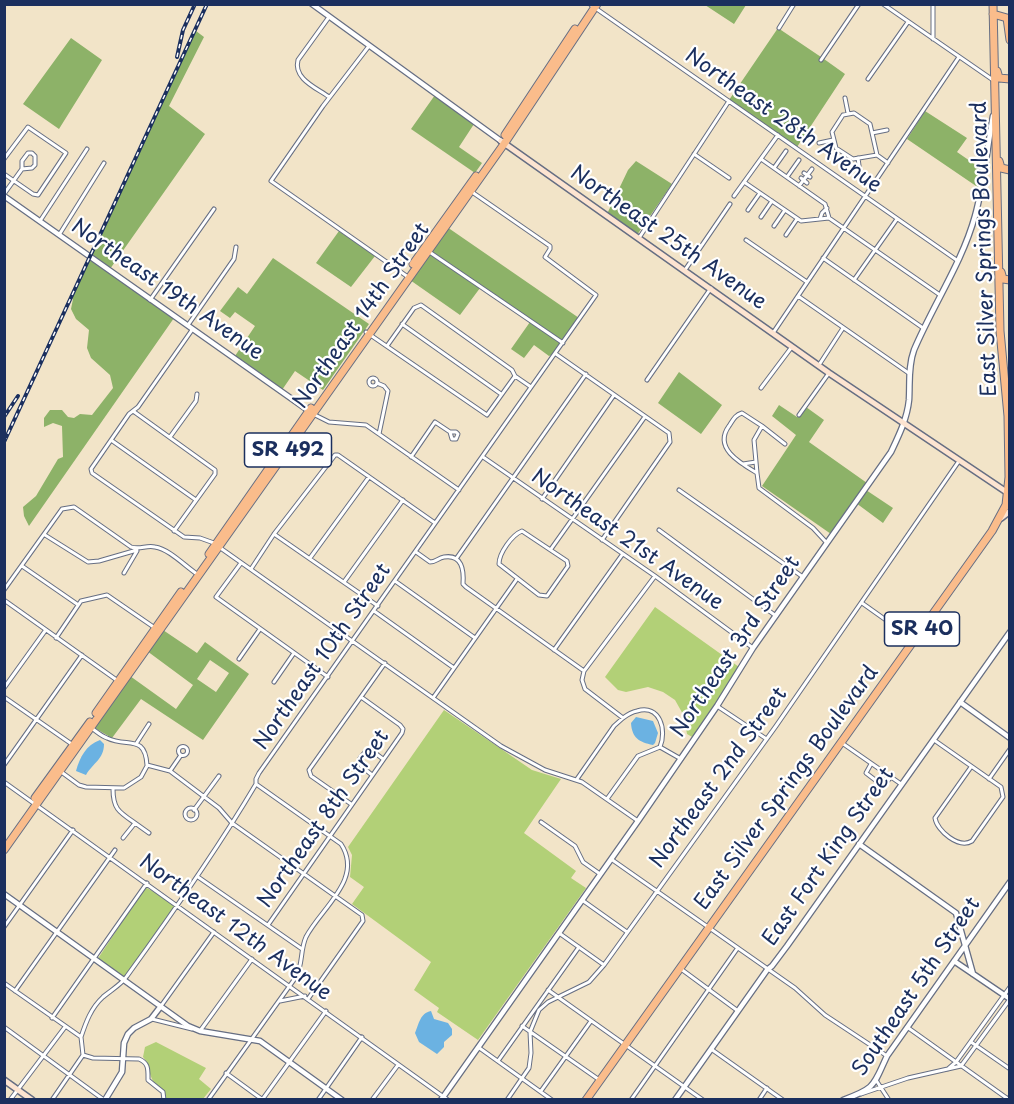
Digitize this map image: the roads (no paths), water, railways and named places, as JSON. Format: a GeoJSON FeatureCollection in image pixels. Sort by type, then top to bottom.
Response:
{"type":"FeatureCollection","features":[{"type":"Feature","properties":{"kind":"main road","name":"East Silver Springs Boulevard"},"geometry":{"type":"LineString","coordinates":[[586,1100],[1001,518],[1009,493],[1010,477],[1008,416],[1001,349],[994,4]]}},
{"type":"Feature","properties":{"kind":"main road"},"geometry":{"type":"LineString","coordinates":[[994,4],[996,10],[1010,14]]}},
{"type":"Feature","properties":{"kind":"main road","name":"Northeast 14th Street"},"geometry":{"type":"LineString","coordinates":[[4,850],[120,682],[469,190],[593,5]]}},
{"type":"Feature","properties":{"kind":"main road"},"geometry":{"type":"LineString","coordinates":[[993,14],[1007,18],[1010,40]]}},
{"type":"Feature","properties":{"kind":"main road"},"geometry":{"type":"LineString","coordinates":[[995,45],[999,78],[1010,79]]}},
{"type":"Feature","properties":{"kind":"main road"},"geometry":{"type":"LineString","coordinates":[[996,81],[1010,84]]}},
{"type":"Feature","properties":{"kind":"main road"},"geometry":{"type":"LineString","coordinates":[[997,135],[1000,166],[1004,170],[1010,170]]}},
{"type":"Feature","properties":{"kind":"main road","name":"Northeast 25th Avenue"},"geometry":{"type":"LineString","coordinates":[[502,142],[829,373],[1009,493]]}},
{"type":"Feature","properties":{"kind":"main road"},"geometry":{"type":"LineString","coordinates":[[997,173],[1010,175]]}},
{"type":"Feature","properties":{"kind":"main road"},"geometry":{"type":"LineString","coordinates":[[999,240],[1001,277],[1010,280]]}},
{"type":"Feature","properties":{"kind":"main road"},"geometry":{"type":"LineString","coordinates":[[1001,349],[1010,349]]}},
{"type":"Feature","properties":{"kind":"main road"},"geometry":{"type":"LineString","coordinates":[[995,484],[1002,485],[1010,477]]}},
{"type":"Feature","properties":{"kind":"main road"},"geometry":{"type":"LineString","coordinates":[[1001,518],[1010,511]]}},
{"type":"Feature","properties":{"kind":"main road","name":"Northeast 14th Street"},"geometry":{"type":"LineString","coordinates":[[4,842],[35,803]]}},
{"type":"Feature","properties":{"kind":"main road"},"geometry":{"type":"LineString","coordinates":[[4,1080],[32,1100]]}},
{"type":"Feature","properties":{"kind":"street","name":"Northeast 25th Avenue"},"geometry":{"type":"LineString","coordinates":[[312,4],[502,142]]}},
{"type":"Feature","properties":{"kind":"street"},"geometry":{"type":"LineString","coordinates":[[779,28],[794,4]]}},
{"type":"Feature","properties":{"kind":"street"},"geometry":{"type":"LineString","coordinates":[[821,60],[860,4]]}},
{"type":"Feature","properties":{"kind":"street"},"geometry":{"type":"LineString","coordinates":[[883,4],[996,81]]}},
{"type":"Feature","properties":{"kind":"street"},"geometry":{"type":"LineString","coordinates":[[933,4],[933,39]]}},
{"type":"Feature","properties":{"kind":"street","name":"Northeast 28th Avenue"},"geometry":{"type":"LineString","coordinates":[[593,5],[958,261]]}},
{"type":"Feature","properties":{"kind":"street"},"geometry":{"type":"LineString","coordinates":[[329,17],[297,63],[297,72],[330,97]]}},
{"type":"Feature","properties":{"kind":"street"},"geometry":{"type":"LineString","coordinates":[[868,79],[908,22]]}},
{"type":"Feature","properties":{"kind":"street"},"geometry":{"type":"LineString","coordinates":[[369,46],[271,181],[407,277]]}},
{"type":"Feature","properties":{"kind":"street"},"geometry":{"type":"LineString","coordinates":[[773,333],[959,57]]}},
{"type":"Feature","properties":{"kind":"street"},"geometry":{"type":"LineString","coordinates":[[845,99],[848,113]]}},
{"type":"Feature","properties":{"kind":"street","name":"Northeast 3rd Street"},"geometry":{"type":"LineString","coordinates":[[444,1098],[477,1047],[681,759],[753,648],[826,542],[891,452],[904,424],[915,349],[958,261],[975,217],[996,99]]}},
{"type":"Feature","properties":{"kind":"street"},"geometry":{"type":"LineString","coordinates":[[639,238],[729,101]]}},
{"type":"Feature","properties":{"kind":"street"},"geometry":{"type":"LineString","coordinates":[[877,155],[851,158],[836,148],[832,130],[842,116],[855,113],[870,124],[877,155],[888,163]]}},
{"type":"Feature","properties":{"kind":"street"},"geometry":{"type":"LineString","coordinates":[[4,159],[28,127],[66,153],[38,195],[4,174]]}},
{"type":"Feature","properties":{"kind":"street"},"geometry":{"type":"LineString","coordinates":[[872,133],[887,130]]}},
{"type":"Feature","properties":{"kind":"street"},"geometry":{"type":"LineString","coordinates":[[734,196],[778,135]]}},
{"type":"Feature","properties":{"kind":"street"},"geometry":{"type":"LineString","coordinates":[[819,143],[833,140]]}},
{"type":"Feature","properties":{"kind":"street"},"geometry":{"type":"LineString","coordinates":[[40,221],[87,149]]}},
{"type":"Feature","properties":{"kind":"street"},"geometry":{"type":"LineString","coordinates":[[774,168],[786,151]]}},
{"type":"Feature","properties":{"kind":"street"},"geometry":{"type":"LineString","coordinates":[[4,195],[22,168],[21,163],[26,154],[34,154],[35,165],[32,168],[22,168]]}},
{"type":"Feature","properties":{"kind":"street"},"geometry":{"type":"LineString","coordinates":[[694,154],[729,178]]}},
{"type":"Feature","properties":{"kind":"street"},"geometry":{"type":"LineString","coordinates":[[761,159],[825,204],[829,218]]}},
{"type":"Feature","properties":{"kind":"street"},"geometry":{"type":"LineString","coordinates":[[787,177],[799,159]]}},
{"type":"Feature","properties":{"kind":"street"},"geometry":{"type":"LineString","coordinates":[[858,159],[860,173]]}},
{"type":"Feature","properties":{"kind":"street"},"geometry":{"type":"LineString","coordinates":[[59,235],[104,163]]}},
{"type":"Feature","properties":{"kind":"street"},"geometry":{"type":"LineString","coordinates":[[799,186],[811,169]]}},
{"type":"Feature","properties":{"kind":"street"},"geometry":{"type":"LineString","coordinates":[[983,178],[990,173],[997,173]]}},
{"type":"Feature","properties":{"kind":"street"},"geometry":{"type":"LineString","coordinates":[[744,182],[797,219],[802,221],[829,218],[941,296]]}},
{"type":"Feature","properties":{"kind":"street","name":"Northeast 10th Street"},"geometry":{"type":"LineString","coordinates":[[81,1037],[87,1019],[97,1004],[125,979],[178,905],[256,784],[259,773],[596,295],[545,257],[550,246],[469,190]]}},
{"type":"Feature","properties":{"kind":"street"},"geometry":{"type":"LineString","coordinates":[[748,210],[760,193]]}},
{"type":"Feature","properties":{"kind":"street","name":"Northeast 19th Avenue"},"geometry":{"type":"LineString","coordinates":[[4,195],[311,412]]}},
{"type":"Feature","properties":{"kind":"street"},"geometry":{"type":"LineString","coordinates":[[761,217],[772,201]]}},
{"type":"Feature","properties":{"kind":"street"},"geometry":{"type":"LineString","coordinates":[[685,270],[730,204]]}},
{"type":"Feature","properties":{"kind":"street"},"geometry":{"type":"LineString","coordinates":[[150,300],[214,208]]}},
{"type":"Feature","properties":{"kind":"street"},"geometry":{"type":"LineString","coordinates":[[820,219],[827,208]]}},
{"type":"Feature","properties":{"kind":"street"},"geometry":{"type":"LineString","coordinates":[[774,226],[785,210]]}},
{"type":"Feature","properties":{"kind":"street"},"geometry":{"type":"LineString","coordinates":[[786,235],[797,219]]}},
{"type":"Feature","properties":{"kind":"street"},"geometry":{"type":"LineString","coordinates":[[854,280],[897,219]]}},
{"type":"Feature","properties":{"kind":"street"},"geometry":{"type":"LineString","coordinates":[[746,240],[807,282]]}},
{"type":"Feature","properties":{"kind":"street"},"geometry":{"type":"LineString","coordinates":[[236,247],[234,259],[191,327],[91,469],[92,473],[184,537],[205,539],[217,545],[522,758],[546,770],[577,779],[638,821]]}},
{"type":"Feature","properties":{"kind":"street"},"geometry":{"type":"LineString","coordinates":[[426,250],[563,343]]}},
{"type":"Feature","properties":{"kind":"street"},"geometry":{"type":"LineString","coordinates":[[823,258],[924,329]]}},
{"type":"Feature","properties":{"kind":"street"},"geometry":{"type":"LineString","coordinates":[[647,380],[711,288]]}},
{"type":"Feature","properties":{"kind":"street"},"geometry":{"type":"LineString","coordinates":[[798,296],[910,374]]}},
{"type":"Feature","properties":{"kind":"street"},"geometry":{"type":"LineString","coordinates":[[387,346],[418,305],[423,306],[512,370],[515,376],[531,388]]}},
{"type":"Feature","properties":{"kind":"street"},"geometry":{"type":"LineString","coordinates":[[402,324],[502,394]]}},
{"type":"Feature","properties":{"kind":"street"},"geometry":{"type":"LineString","coordinates":[[819,365],[843,328]]}},
{"type":"Feature","properties":{"kind":"street"},"geometry":{"type":"LineString","coordinates":[[368,333],[487,415],[515,376]]}},
{"type":"Feature","properties":{"kind":"street"},"geometry":{"type":"LineString","coordinates":[[761,388],[792,346]]}},
{"type":"Feature","properties":{"kind":"street"},"geometry":{"type":"LineString","coordinates":[[556,354],[644,418],[669,433],[670,442],[602,540]]}},
{"type":"Feature","properties":{"kind":"street"},"geometry":{"type":"LineString","coordinates":[[799,415],[829,373]]}},
{"type":"Feature","properties":{"kind":"street"},"geometry":{"type":"LineString","coordinates":[[456,559],[586,374]]}},
{"type":"Feature","properties":{"kind":"street"},"geometry":{"type":"LineString","coordinates":[[377,383],[388,391],[379,434]]}},
{"type":"Feature","properties":{"kind":"street"},"geometry":{"type":"LineString","coordinates":[[170,437],[196,401],[197,394]]}},
{"type":"Feature","properties":{"kind":"street"},"geometry":{"type":"LineString","coordinates":[[542,499],[614,395]]}},
{"type":"Feature","properties":{"kind":"street"},"geometry":{"type":"LineString","coordinates":[[133,411],[215,471],[174,531]]}},
{"type":"Feature","properties":{"kind":"street"},"geometry":{"type":"LineString","coordinates":[[311,412],[329,422],[362,423],[459,490]]}},
{"type":"Feature","properties":{"kind":"street"},"geometry":{"type":"LineString","coordinates":[[756,473],[742,464],[726,448],[724,439],[727,429],[736,416],[740,413],[745,414],[785,444]]}},
{"type":"Feature","properties":{"kind":"street"},"geometry":{"type":"LineString","coordinates":[[551,549],[644,418]]}},
{"type":"Feature","properties":{"kind":"street"},"geometry":{"type":"LineString","coordinates":[[411,457],[435,422],[450,432]]}},
{"type":"Feature","properties":{"kind":"street"},"geometry":{"type":"LineString","coordinates":[[762,426],[754,438],[759,488],[813,528],[826,542]]}},
{"type":"Feature","properties":{"kind":"street"},"geometry":{"type":"LineString","coordinates":[[111,440],[196,500]]}},
{"type":"Feature","properties":{"kind":"street"},"geometry":{"type":"LineString","coordinates":[[251,569],[274,534],[335,455],[435,523]]}},
{"type":"Feature","properties":{"kind":"street","name":"Northeast 21st Avenue"},"geometry":{"type":"LineString","coordinates":[[483,456],[655,576],[753,648]]}},
{"type":"Feature","properties":{"kind":"street","name":"Northeast 2nd Street"},"geometry":{"type":"LineString","coordinates":[[536,1010],[558,996],[589,982],[604,965],[862,603],[959,461]]}},
{"type":"Feature","properties":{"kind":"street"},"geometry":{"type":"LineString","coordinates":[[742,464],[756,462]]}},
{"type":"Feature","properties":{"kind":"street"},"geometry":{"type":"LineString","coordinates":[[310,558],[370,477]]}},
{"type":"Feature","properties":{"kind":"street"},"geometry":{"type":"LineString","coordinates":[[679,490],[803,576]]}},
{"type":"Feature","properties":{"kind":"street"},"geometry":{"type":"LineString","coordinates":[[344,582],[403,500]]}},
{"type":"Feature","properties":{"kind":"street"},"geometry":{"type":"LineString","coordinates":[[4,590],[62,509],[67,507],[74,507],[122,541],[138,549]]}},
{"type":"Feature","properties":{"kind":"street"},"geometry":{"type":"LineString","coordinates":[[659,530],[776,616]]}},
{"type":"Feature","properties":{"kind":"street"},"geometry":{"type":"LineString","coordinates":[[518,532],[526,532],[567,561],[568,566],[547,596],[539,595],[517,579],[501,568],[498,560],[518,532]]}},
{"type":"Feature","properties":{"kind":"street"},"geometry":{"type":"LineString","coordinates":[[44,534],[88,562],[148,547],[161,548],[197,574]]}},
{"type":"Feature","properties":{"kind":"street"},"geometry":{"type":"LineString","coordinates":[[274,534],[378,606]]}},
{"type":"Feature","properties":{"kind":"street"},"geometry":{"type":"LineString","coordinates":[[124,573],[138,549]]}},
{"type":"Feature","properties":{"kind":"street"},"geometry":{"type":"LineString","coordinates":[[416,552],[430,562],[448,557],[456,559],[462,565],[464,572],[463,584],[584,671]]}},
{"type":"Feature","properties":{"kind":"street"},"geometry":{"type":"LineString","coordinates":[[554,650],[622,555]]}},
{"type":"Feature","properties":{"kind":"street"},"geometry":{"type":"LineString","coordinates":[[241,563],[216,597],[328,677]]}},
{"type":"Feature","properties":{"kind":"street"},"geometry":{"type":"LineString","coordinates":[[22,566],[77,604]]}},
{"type":"Feature","properties":{"kind":"street"},"geometry":{"type":"LineString","coordinates":[[623,718],[585,689],[582,680],[584,671],[655,576]]}},
{"type":"Feature","properties":{"kind":"street"},"geometry":{"type":"LineString","coordinates":[[433,698],[517,579]]}},
{"type":"Feature","properties":{"kind":"street"},"geometry":{"type":"LineString","coordinates":[[395,581],[476,638]]}},
{"type":"Feature","properties":{"kind":"street"},"geometry":{"type":"LineString","coordinates":[[56,638],[77,604],[107,595],[158,630]]}},
{"type":"Feature","properties":{"kind":"street"},"geometry":{"type":"LineString","coordinates":[[4,600],[120,682]]}},
{"type":"Feature","properties":{"kind":"street"},"geometry":{"type":"LineString","coordinates":[[862,603],[914,640]]}},
{"type":"Feature","properties":{"kind":"street"},"geometry":{"type":"LineString","coordinates":[[374,611],[454,668]]}},
{"type":"Feature","properties":{"kind":"street"},"geometry":{"type":"LineString","coordinates":[[239,659],[260,629]]}},
{"type":"Feature","properties":{"kind":"street"},"geometry":{"type":"LineString","coordinates":[[4,688],[46,631]]}},
{"type":"Feature","properties":{"kind":"street","name":"East Fort King Street"},"geometry":{"type":"LineString","coordinates":[[675,1100],[1010,632]]}},
{"type":"Feature","properties":{"kind":"street"},"geometry":{"type":"LineString","coordinates":[[274,682],[294,652]]}},
{"type":"Feature","properties":{"kind":"street"},"geometry":{"type":"LineString","coordinates":[[4,765],[82,655]]}},
{"type":"Feature","properties":{"kind":"street"},"geometry":{"type":"LineString","coordinates":[[351,804],[309,772],[385,663]]}},
{"type":"Feature","properties":{"kind":"street"},"geometry":{"type":"LineString","coordinates":[[4,697],[75,746]]}},
{"type":"Feature","properties":{"kind":"street","name":"Northeast 8th Street"},"geometry":{"type":"LineString","coordinates":[[268,925],[402,733],[403,729],[361,697]]}},
{"type":"Feature","properties":{"kind":"street"},"geometry":{"type":"LineString","coordinates":[[960,702],[1010,738]]}},
{"type":"Feature","properties":{"kind":"street"},"geometry":{"type":"LineString","coordinates":[[717,706],[765,738]]}},
{"type":"Feature","properties":{"kind":"street"},"geometry":{"type":"LineString","coordinates":[[577,779],[614,726],[637,710],[652,711],[663,724],[664,738],[660,747],[638,756],[607,799]]}},
{"type":"Feature","properties":{"kind":"street"},"geometry":{"type":"LineString","coordinates":[[136,744],[149,724]]}},
{"type":"Feature","properties":{"kind":"street"},"geometry":{"type":"LineString","coordinates":[[58,770],[80,785],[113,789],[124,788],[141,777],[147,765],[143,748],[136,744],[107,738],[89,726]]}},
{"type":"Feature","properties":{"kind":"street"},"geometry":{"type":"LineString","coordinates":[[933,739],[1000,787],[1003,792],[1003,797],[972,842],[967,845],[960,844],[938,828],[935,818],[971,767]]}},
{"type":"Feature","properties":{"kind":"street"},"geometry":{"type":"LineString","coordinates":[[840,742],[901,784]]}},
{"type":"Feature","properties":{"kind":"street"},"geometry":{"type":"LineString","coordinates":[[660,747],[681,759]]}},
{"type":"Feature","properties":{"kind":"street"},"geometry":{"type":"LineString","coordinates":[[989,779],[1010,749]]}},
{"type":"Feature","properties":{"kind":"street"},"geometry":{"type":"LineString","coordinates":[[372,775],[361,766],[360,758],[365,752],[371,750],[383,759]]}},
{"type":"Feature","properties":{"kind":"street"},"geometry":{"type":"LineString","coordinates":[[170,771],[181,754]]}},
{"type":"Feature","properties":{"kind":"street"},"geometry":{"type":"LineString","coordinates":[[872,764],[866,773],[879,784],[883,786],[891,777]]}},
{"type":"Feature","properties":{"kind":"street"},"geometry":{"type":"LineString","coordinates":[[147,765],[170,771],[219,808],[232,823],[363,918],[307,997],[278,1002]]}},
{"type":"Feature","properties":{"kind":"street"},"geometry":{"type":"LineString","coordinates":[[194,810],[219,776]]}},
{"type":"Feature","properties":{"kind":"street","name":"Northeast 12th Avenue"},"geometry":{"type":"LineString","coordinates":[[4,782],[307,997],[444,1098]]}},
{"type":"Feature","properties":{"kind":"street"},"geometry":{"type":"LineString","coordinates":[[207,1100],[290,986],[300,970],[302,949],[309,933],[346,879],[346,852],[331,835],[256,784]]}},
{"type":"Feature","properties":{"kind":"street"},"geometry":{"type":"LineString","coordinates":[[113,789],[113,802],[116,808],[149,833]]}},
{"type":"Feature","properties":{"kind":"street"},"geometry":{"type":"LineString","coordinates":[[191,808],[194,810],[197,814],[195,818],[187,819],[184,814],[186,811],[191,808]]}},
{"type":"Feature","properties":{"kind":"street"},"geometry":{"type":"LineString","coordinates":[[541,822],[575,846],[583,862],[600,874]]}},
{"type":"Feature","properties":{"kind":"street"},"geometry":{"type":"LineString","coordinates":[[123,838],[135,823]]}},
{"type":"Feature","properties":{"kind":"street"},"geometry":{"type":"LineString","coordinates":[[4,927],[73,830]]}},
{"type":"Feature","properties":{"kind":"street"},"geometry":{"type":"LineString","coordinates":[[859,844],[956,913],[973,974]]}},
{"type":"Feature","properties":{"kind":"street"},"geometry":{"type":"LineString","coordinates":[[15,991],[115,850]]}},
{"type":"Feature","properties":{"kind":"street"},"geometry":{"type":"LineString","coordinates":[[611,859],[795,988],[825,1015],[887,1056]]}},
{"type":"Feature","properties":{"kind":"street"},"geometry":{"type":"LineString","coordinates":[[197,876],[302,949]]}},
{"type":"Feature","properties":{"kind":"street","name":"Southeast 5th Street"},"geometry":{"type":"LineString","coordinates":[[843,1100],[871,1087],[887,1056],[1010,882]]}},
{"type":"Feature","properties":{"kind":"street"},"geometry":{"type":"LineString","coordinates":[[52,1018],[147,883]]}},
{"type":"Feature","properties":{"kind":"street"},"geometry":{"type":"LineString","coordinates":[[4,894],[194,1029]]}},
{"type":"Feature","properties":{"kind":"street"},"geometry":{"type":"LineString","coordinates":[[581,900],[627,932]]}},
{"type":"Feature","properties":{"kind":"street"},"geometry":{"type":"LineString","coordinates":[[4,1027],[104,1100],[122,1072],[124,1043],[128,1034],[151,1019],[215,931]]}},
{"type":"Feature","properties":{"kind":"street"},"geometry":{"type":"LineString","coordinates":[[559,933],[604,965]]}},
{"type":"Feature","properties":{"kind":"street"},"geometry":{"type":"LineString","coordinates":[[498,1061],[579,947]]}},
{"type":"Feature","properties":{"kind":"street"},"geometry":{"type":"LineString","coordinates":[[631,1100],[737,949]]}},
{"type":"Feature","properties":{"kind":"street"},"geometry":{"type":"LineString","coordinates":[[201,1030],[252,958]]}},
{"type":"Feature","properties":{"kind":"street"},"geometry":{"type":"LineString","coordinates":[[859,1094],[908,1078],[962,1066],[976,1047],[1010,999],[954,960]]}},
{"type":"Feature","properties":{"kind":"street"},"geometry":{"type":"LineString","coordinates":[[679,968],[738,1011]]}},
{"type":"Feature","properties":{"kind":"street"},"geometry":{"type":"LineString","coordinates":[[4,983],[81,1037],[83,1055],[52,1100]]}},
{"type":"Feature","properties":{"kind":"street"},"geometry":{"type":"LineString","coordinates":[[947,1071],[971,1042],[1010,987]]}},
{"type":"Feature","properties":{"kind":"street"},"geometry":{"type":"LineString","coordinates":[[548,990],[703,1100]]}},
{"type":"Feature","properties":{"kind":"street"},"geometry":{"type":"LineString","coordinates":[[507,1100],[529,1068],[530,1032],[536,1010]]}},
{"type":"Feature","properties":{"kind":"street"},"geometry":{"type":"LineString","coordinates":[[226,1073],[263,1099],[326,1011]]}},
{"type":"Feature","properties":{"kind":"street"},"geometry":{"type":"LineString","coordinates":[[151,1019],[260,1041],[342,1100]]}},
{"type":"Feature","properties":{"kind":"street"},"geometry":{"type":"LineString","coordinates":[[541,1091],[591,1021]]}},
{"type":"Feature","properties":{"kind":"street"},"geometry":{"type":"LineString","coordinates":[[10,1100],[65,1026]]}},
{"type":"Feature","properties":{"kind":"street"},"geometry":{"type":"LineString","coordinates":[[522,1026],[600,1080]]}},
{"type":"Feature","properties":{"kind":"street"},"geometry":{"type":"LineString","coordinates":[[907,1027],[1009,1099]]}},
{"type":"Feature","properties":{"kind":"street"},"geometry":{"type":"LineString","coordinates":[[318,1100],[362,1038]]}},
{"type":"Feature","properties":{"kind":"street"},"geometry":{"type":"LineString","coordinates":[[971,1042],[1010,1069]]}},
{"type":"Feature","properties":{"kind":"street"},"geometry":{"type":"LineString","coordinates":[[477,1047],[552,1100]]}},
{"type":"Feature","properties":{"kind":"street"},"geometry":{"type":"LineString","coordinates":[[711,1049],[783,1100]]}},
{"type":"Feature","properties":{"kind":"street"},"geometry":{"type":"LineString","coordinates":[[83,1055],[93,1058],[139,1059],[145,1062],[148,1067],[148,1080],[163,1092],[164,1100]]}},
{"type":"Feature","properties":{"kind":"street"},"geometry":{"type":"LineString","coordinates":[[372,1100],[398,1064]]}},
{"type":"Feature","properties":{"kind":"street"},"geometry":{"type":"LineString","coordinates":[[876,1080],[889,1100]]}},
{"type":"Feature","properties":{"kind":"street"},"geometry":{"type":"LineString","coordinates":[[759,1100],[767,1088]]}},
{"type":"Feature","properties":{"kind":"water"},"geometry":{"type":"Polygon","coordinates":[[[636,717],[653,721],[658,733],[653,745],[640,741],[635,736],[631,723],[636,717]]]}},
{"type":"Feature","properties":{"kind":"water"},"geometry":{"type":"Polygon","coordinates":[[[100,740],[104,744],[104,749],[98,761],[86,775],[76,771],[84,752],[100,740]]]}},
{"type":"Feature","properties":{"kind":"water"},"geometry":{"type":"Polygon","coordinates":[[[431,1011],[434,1019],[448,1023],[452,1029],[452,1035],[444,1042],[444,1047],[437,1054],[419,1042],[415,1033],[422,1016],[431,1011]]]}},
{"type":"Feature","properties":{"kind":"railway"},"geometry":{"type":"LineString","coordinates":[[177,57],[183,30],[195,4]]}},
{"type":"Feature","properties":{"kind":"railway"},"geometry":{"type":"LineString","coordinates":[[4,442],[207,4]]}},
{"type":"Feature","properties":{"kind":"railway"},"geometry":{"type":"LineString","coordinates":[[4,417],[18,396]]}}]}
